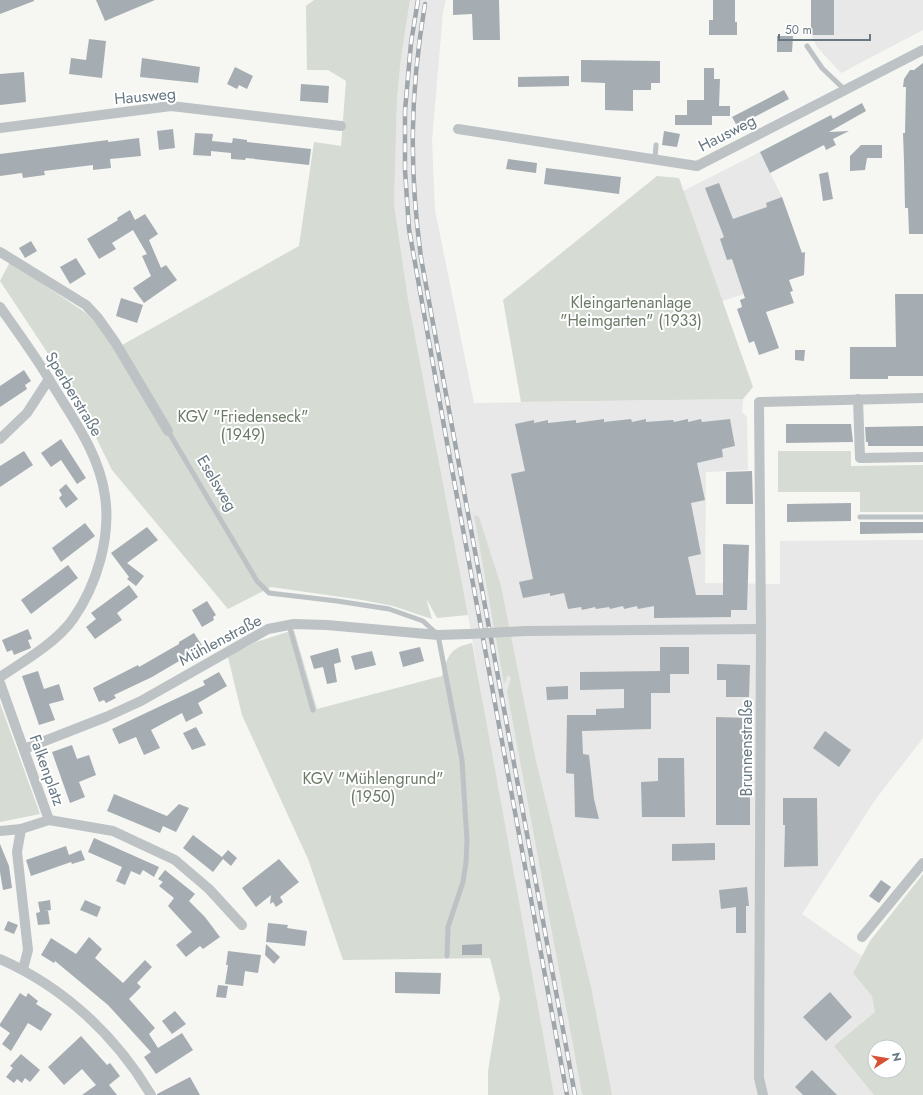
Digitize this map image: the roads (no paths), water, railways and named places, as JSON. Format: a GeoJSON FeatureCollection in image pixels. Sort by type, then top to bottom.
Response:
{"type":"FeatureCollection","features":[{"type":"Feature","properties":{"kind":"street","name":"Hausweg"},"geometry":{"type":"LineString","coordinates":[[458,129],[527,141],[655,158],[697,166],[923,50]]}},
{"type":"Feature","properties":{"kind":"street","name":"Hausweg"},"geometry":{"type":"LineString","coordinates":[[0,128],[170,106],[341,126]]}},
{"type":"Feature","properties":{"kind":"street","name":"Eselsweg"},"geometry":{"type":"LineString","coordinates":[[0,252],[73,296],[94,314],[115,342],[168,431]]}},
{"type":"Feature","properties":{"kind":"street","name":"Sperberstraße"},"geometry":{"type":"LineString","coordinates":[[0,307],[76,420],[98,467],[105,496],[106,523],[101,557],[90,589],[72,620],[39,652],[0,677]]}},
{"type":"Feature","properties":{"kind":"street"},"geometry":{"type":"LineString","coordinates":[[0,439],[28,413],[49,379]]}},
{"type":"Feature","properties":{"kind":"street"},"geometry":{"type":"LineString","coordinates":[[923,398],[858,399],[860,458],[923,457]]}},
{"type":"Feature","properties":{"kind":"street","name":"Brunnenstraße"},"geometry":{"type":"LineString","coordinates":[[763,1095],[759,1078],[761,629],[759,402],[858,399]]}},
{"type":"Feature","properties":{"kind":"street","name":"Mühlenstraße"},"geometry":{"type":"LineString","coordinates":[[24,749],[106,717],[141,701],[268,629],[289,625],[328,625],[438,635],[525,631],[761,629]]}},
{"type":"Feature","properties":{"kind":"street","name":"Falkenplatz"},"geometry":{"type":"LineString","coordinates":[[0,682],[49,820],[21,829],[0,831]]}},
{"type":"Feature","properties":{"kind":"street"},"geometry":{"type":"LineString","coordinates":[[49,820],[113,831],[175,860],[209,889],[242,925]]}},
{"type":"Feature","properties":{"kind":"street"},"geometry":{"type":"LineString","coordinates":[[21,829],[17,852],[28,950],[23,969]]}},
{"type":"Feature","properties":{"kind":"street"},"geometry":{"type":"LineString","coordinates":[[862,938],[923,863]]}},
{"type":"Feature","properties":{"kind":"street"},"geometry":{"type":"LineString","coordinates":[[0,959],[23,969],[83,1012],[114,1043],[151,1095]]}},
{"type":"Feature","properties":{"kind":"lane"},"geometry":{"type":"LineString","coordinates":[[807,46],[822,68],[845,90]]}},
{"type":"Feature","properties":{"kind":"lane"},"geometry":{"type":"LineString","coordinates":[[655,158],[656,145]]}},
{"type":"Feature","properties":{"kind":"lane","name":"Eselsweg"},"geometry":{"type":"LineString","coordinates":[[168,431],[257,581],[269,593],[389,609],[423,621],[438,635]]}},
{"type":"Feature","properties":{"kind":"lane"},"geometry":{"type":"LineString","coordinates":[[860,517],[923,517]]}},
{"type":"Feature","properties":{"kind":"lane"},"geometry":{"type":"LineString","coordinates":[[289,625],[313,710]]}},
{"type":"Feature","properties":{"kind":"lane"},"geometry":{"type":"LineString","coordinates":[[438,635],[441,657],[462,760],[467,841],[463,882],[448,927],[447,956]]}},
{"type":"Feature","properties":{"kind":"railway"},"geometry":{"type":"LineString","coordinates":[[418,0],[411,43],[405,111],[405,170],[409,229],[567,1095]]}},
{"type":"Feature","properties":{"kind":"railway"},"geometry":{"type":"LineString","coordinates":[[425,4],[416,69],[413,131],[414,193],[421,258],[575,1095]]}},
{"type":"Feature","properties":{"kind":"park label","name":"Kleingartenanlage \"Heimgarten\" (1933)"},"geometry":{"type":"Point","coordinates":[631,311]}},
{"type":"Feature","properties":{"kind":"park label","name":"KGV \"Friedenseck\" (1949)"},"geometry":{"type":"Point","coordinates":[243,425]}},
{"type":"Feature","properties":{"kind":"park label","name":"KGV \"Mühlengrund\" (1950)"},"geometry":{"type":"Point","coordinates":[373,787]}}]}
